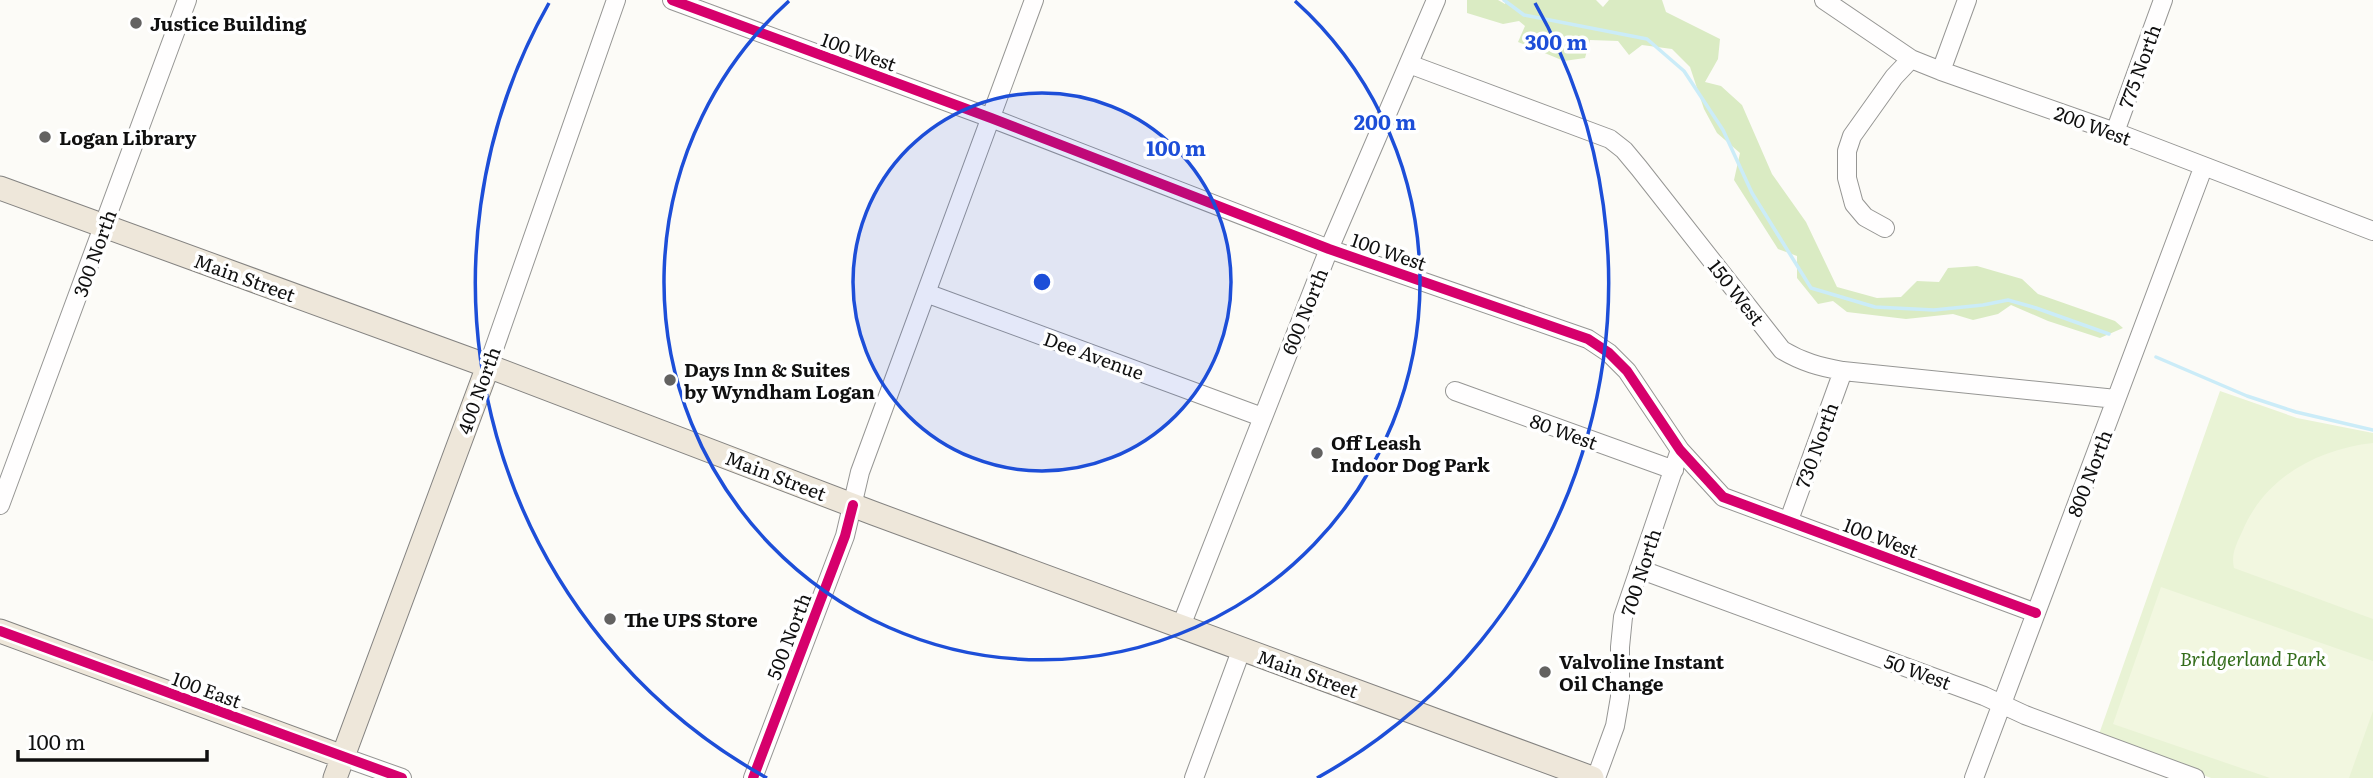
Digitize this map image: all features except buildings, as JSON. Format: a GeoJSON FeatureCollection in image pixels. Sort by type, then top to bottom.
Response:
{"type":"FeatureCollection","features":[{"type":"Feature","properties":{"kind":"main road","name":"Main Street"},"geometry":{"type":"LineString","coordinates":[[0,188],[488,366],[853,505],[1594,778]]}},
{"type":"Feature","properties":{"kind":"main road","name":"400 North"},"geometry":{"type":"LineString","coordinates":[[339,767],[488,366]]}},
{"type":"Feature","properties":{"kind":"main road","name":"100 East"},"geometry":{"type":"LineString","coordinates":[[0,631],[339,767]]}},
{"type":"Feature","properties":{"kind":"street","name":"300 North"},"geometry":{"type":"LineString","coordinates":[[0,505],[187,0]]}},
{"type":"Feature","properties":{"kind":"street","name":"400 North"},"geometry":{"type":"LineString","coordinates":[[488,366],[616,0]]}},
{"type":"Feature","properties":{"kind":"street","name":"100 West"},"geometry":{"type":"LineString","coordinates":[[672,0],[990,118],[1329,249],[1587,339],[1609,353],[1627,371],[1680,450],[1723,497],[2036,613]]}},
{"type":"Feature","properties":{"kind":"street","name":"500 North"},"geometry":{"type":"LineString","coordinates":[[753,778],[845,536],[860,472],[1034,0]]}},
{"type":"Feature","properties":{"kind":"street","name":"600 North"},"geometry":{"type":"LineString","coordinates":[[1181,626],[1329,249],[1436,0]]}},
{"type":"Feature","properties":{"kind":"street","name":"200 West"},"geometry":{"type":"LineString","coordinates":[[1824,0],[1911,58],[1941,71],[2115,132],[2373,231]]}},
{"type":"Feature","properties":{"kind":"street"},"geometry":{"type":"LineString","coordinates":[[1941,71],[1967,0]]}},
{"type":"Feature","properties":{"kind":"street","name":"775 North"},"geometry":{"type":"LineString","coordinates":[[2115,132],[2163,0]]}},
{"type":"Feature","properties":{"kind":"street"},"geometry":{"type":"LineString","coordinates":[[1885,228],[1865,217],[1854,204],[1847,178],[1847,151],[1852,136],[1911,58]]}},
{"type":"Feature","properties":{"kind":"street","name":"150 West"},"geometry":{"type":"LineString","coordinates":[[1409,64],[1610,139],[1632,159],[1782,350],[1798,360],[1843,371],[2116,399]]}},
{"type":"Feature","properties":{"kind":"street","name":"800 North"},"geometry":{"type":"LineString","coordinates":[[1974,778],[2203,168]]}},
{"type":"Feature","properties":{"kind":"street","name":"Dee Avenue"},"geometry":{"type":"LineString","coordinates":[[926,293],[1262,417]]}},
{"type":"Feature","properties":{"kind":"street","name":"730 North"},"geometry":{"type":"LineString","coordinates":[[1789,520],[1843,371]]}},
{"type":"Feature","properties":{"kind":"street","name":"80 West"},"geometry":{"type":"LineString","coordinates":[[1455,391],[1674,470]]}},
{"type":"Feature","properties":{"kind":"street","name":"700 North"},"geometry":{"type":"LineString","coordinates":[[1594,778],[1615,726],[1620,697],[1623,617],[1680,450]]}},
{"type":"Feature","properties":{"kind":"street","name":"50 West"},"geometry":{"type":"LineString","coordinates":[[1639,569],[1983,696],[2195,778]]}},
{"type":"Feature","properties":{"kind":"street"},"geometry":{"type":"LineString","coordinates":[[1194,778],[1242,648]]}},
{"type":"Feature","properties":{"kind":"street","name":"100 East"},"geometry":{"type":"LineString","coordinates":[[339,767],[402,778]]}},
{"type":"Feature","properties":{"kind":"green space"},"geometry":{"type":"Polygon","coordinates":[[[1467,0],[1498,0],[1505,4],[1506,0],[1596,0],[1603,7],[1609,0],[1662,0],[1666,12],[1720,39],[1718,59],[1705,82],[1721,86],[1742,105],[1772,174],[1806,222],[1837,287],[1877,298],[1901,297],[1917,281],[1939,282],[1948,268],[1977,266],[2022,279],[2038,294],[2115,321],[2123,328],[2100,338],[2048,321],[2011,305],[1998,314],[1973,320],[1953,314],[1906,319],[1847,312],[1833,301],[1818,304],[1797,278],[1797,256],[1778,249],[1734,180],[1740,153],[1717,133],[1704,109],[1690,67],[1672,49],[1642,45],[1629,55],[1618,41],[1590,40],[1585,58],[1564,61],[1518,42],[1525,26],[1519,21],[1503,24],[1467,13],[1467,0]]]}},
{"type":"Feature","properties":{"kind":"green space","name":"Bridgerland Park"},"geometry":{"type":"Polygon","coordinates":[[[2220,391],[2297,418],[2373,433],[2373,778],[2211,778],[2098,737],[2220,391]]]}},
{"type":"Feature","properties":{"kind":"green space"},"geometry":{"type":"Polygon","coordinates":[[[2373,443],[2373,619],[2234,568],[2235,550],[2252,513],[2278,482],[2313,460],[2332,452],[2373,443]]]}},
{"type":"Feature","properties":{"kind":"green space"},"geometry":{"type":"Polygon","coordinates":[[[2161,587],[2373,661],[2373,711],[2349,778],[2270,778],[2113,724],[2161,587]]]}},
{"type":"Feature","properties":{"kind":"waterway"},"geometry":{"type":"LineString","coordinates":[[1504,0],[1524,15],[1647,39],[1684,71],[1723,130],[1752,193],[1811,288],[1875,307],[1934,310],[2008,300],[2109,334]]}},
{"type":"Feature","properties":{"kind":"waterway"},"geometry":{"type":"LineString","coordinates":[[2156,357],[2247,396],[2296,412],[2373,430]]}},
{"type":"Feature","properties":{"kind":"cycle path"},"geometry":{"type":"LineString","coordinates":[[672,0],[991,118],[1329,249],[1588,339],[1609,353],[1627,371],[1680,450],[1723,497],[2036,613]]}},
{"type":"Feature","properties":{"kind":"cycle path"},"geometry":{"type":"LineString","coordinates":[[753,778],[845,536],[853,505]]}},
{"type":"Feature","properties":{"kind":"cycle path"},"geometry":{"type":"LineString","coordinates":[[0,631],[402,778]]}},
{"type":"Feature","properties":{"kind":"place","name":"Justice Building"},"geometry":{"type":"Point","coordinates":[136,23]}},
{"type":"Feature","properties":{"kind":"place","name":"Logan Library"},"geometry":{"type":"Point","coordinates":[45,137]}},
{"type":"Feature","properties":{"kind":"place","name":"Days Inn & Suites by Wyndham Logan"},"geometry":{"type":"Point","coordinates":[670,380]}},
{"type":"Feature","properties":{"kind":"place","name":"Off Leash Indoor Dog Park"},"geometry":{"type":"Point","coordinates":[1317,453]}},
{"type":"Feature","properties":{"kind":"place","name":"The UPS Store"},"geometry":{"type":"Point","coordinates":[610,619]}},
{"type":"Feature","properties":{"kind":"place","name":"Valvoline Instant Oil Change"},"geometry":{"type":"Point","coordinates":[1545,672]}}]}
